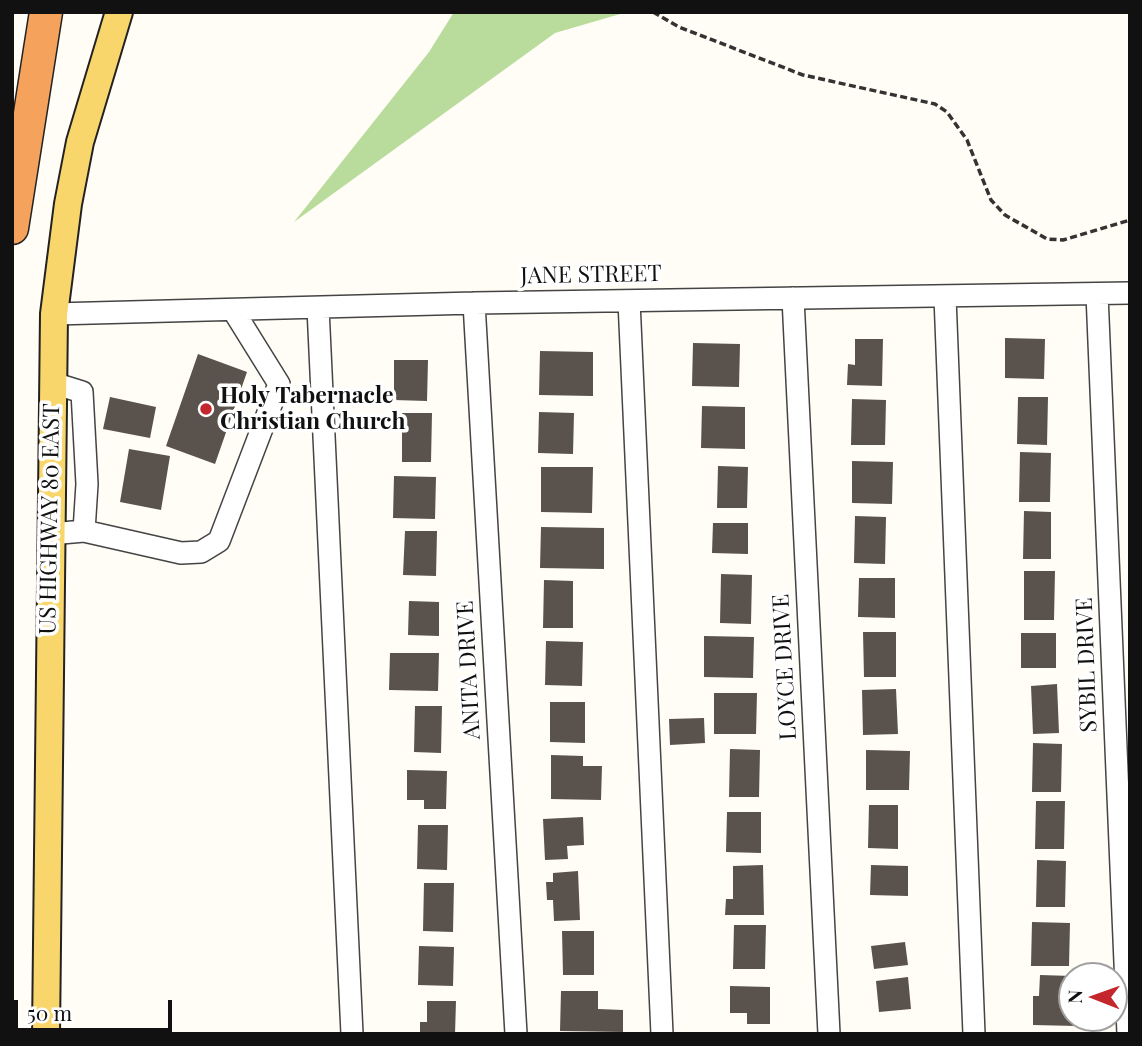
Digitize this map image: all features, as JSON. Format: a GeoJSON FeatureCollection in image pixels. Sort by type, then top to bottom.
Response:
{"type":"FeatureCollection","features":[{"type":"Feature","properties":{"kind":"highway"},"geometry":{"type":"LineString","coordinates":[[12,228],[47,12]]}},
{"type":"Feature","properties":{"kind":"main road","name":"US HIGHWAY 80 EAST"},"geometry":{"type":"LineString","coordinates":[[46,1034],[54,314],[68,204],[80,142],[119,12]]}},
{"type":"Feature","properties":{"kind":"street","name":"JANE STREET"},"geometry":{"type":"LineString","coordinates":[[54,314],[474,303],[945,298],[1130,293]]}},
{"type":"Feature","properties":{"kind":"street","name":"SYBIL DRIVE"},"geometry":{"type":"LineString","coordinates":[[1097,294],[1128,1034]]}},
{"type":"Feature","properties":{"kind":"street","name":"LOYCE DRIVE"},"geometry":{"type":"LineString","coordinates":[[793,298],[830,1034]]}},
{"type":"Feature","properties":{"kind":"street"},"geometry":{"type":"LineString","coordinates":[[945,298],[974,1034]]}},
{"type":"Feature","properties":{"kind":"street"},"geometry":{"type":"LineString","coordinates":[[629,301],[662,1034]]}},
{"type":"Feature","properties":{"kind":"street","name":"ANITA DRIVE"},"geometry":{"type":"LineString","coordinates":[[474,303],[516,1034]]}},
{"type":"Feature","properties":{"kind":"street"},"geometry":{"type":"LineString","coordinates":[[318,307],[352,1034]]}},
{"type":"Feature","properties":{"kind":"street"},"geometry":{"type":"LineString","coordinates":[[50,534],[84,531],[181,553],[201,552],[219,541],[279,384],[233,310]]}},
{"type":"Feature","properties":{"kind":"street"},"geometry":{"type":"LineString","coordinates":[[53,383],[82,392],[87,484],[84,531]]}},
{"type":"Feature","properties":{"kind":"path"},"geometry":{"type":"LineString","coordinates":[[653,12],[679,27],[803,75],[935,104],[957,125],[991,200],[1005,215],[1047,239],[1063,240],[1130,220]]}},
{"type":"Feature","properties":{"kind":"green space"},"geometry":{"type":"Polygon","coordinates":[[[454,12],[627,12],[555,33],[294,222],[429,52],[454,12]]]}},
{"type":"Feature","properties":{"kind":"building"},"geometry":{"type":"Polygon","coordinates":[[[1005,338],[1045,339],[1044,379],[1005,378],[1005,338]]]}},
{"type":"Feature","properties":{"kind":"building"},"geometry":{"type":"Polygon","coordinates":[[[855,339],[883,339],[882,386],[847,385],[848,364],[855,365],[855,339]]]}},
{"type":"Feature","properties":{"kind":"building"},"geometry":{"type":"Polygon","coordinates":[[[693,343],[740,344],[739,387],[692,386],[693,343]]]}},
{"type":"Feature","properties":{"kind":"building"},"geometry":{"type":"Polygon","coordinates":[[[540,351],[593,352],[593,396],[539,395],[540,351]]]}},
{"type":"Feature","properties":{"kind":"building","name":"Holy Tabernacle Christian Church"},"geometry":{"type":"Polygon","coordinates":[[[198,354],[247,372],[215,464],[166,446],[198,354]]]}},
{"type":"Feature","properties":{"kind":"building"},"geometry":{"type":"Polygon","coordinates":[[[394,360],[428,360],[427,401],[394,400],[394,360]]]}},
{"type":"Feature","properties":{"kind":"building"},"geometry":{"type":"Polygon","coordinates":[[[110,397],[156,407],[150,438],[103,429],[110,397]]]}},
{"type":"Feature","properties":{"kind":"building"},"geometry":{"type":"Polygon","coordinates":[[[1018,397],[1048,397],[1047,445],[1017,444],[1018,397]]]}},
{"type":"Feature","properties":{"kind":"building"},"geometry":{"type":"Polygon","coordinates":[[[852,399],[886,400],[885,445],[851,445],[852,399]]]}},
{"type":"Feature","properties":{"kind":"building"},"geometry":{"type":"Polygon","coordinates":[[[702,406],[745,407],[745,449],[701,448],[702,406]]]}},
{"type":"Feature","properties":{"kind":"building"},"geometry":{"type":"Polygon","coordinates":[[[539,412],[574,413],[573,454],[538,453],[539,412]]]}},
{"type":"Feature","properties":{"kind":"building"},"geometry":{"type":"Polygon","coordinates":[[[402,413],[432,413],[431,462],[402,462],[402,413]]]}},
{"type":"Feature","properties":{"kind":"building"},"geometry":{"type":"Polygon","coordinates":[[[129,449],[170,456],[161,510],[120,502],[129,449]]]}},
{"type":"Feature","properties":{"kind":"building"},"geometry":{"type":"Polygon","coordinates":[[[1020,452],[1051,453],[1050,502],[1019,502],[1020,452]]]}},
{"type":"Feature","properties":{"kind":"building"},"geometry":{"type":"Polygon","coordinates":[[[852,461],[893,462],[892,504],[852,503],[852,461]]]}},
{"type":"Feature","properties":{"kind":"building"},"geometry":{"type":"Polygon","coordinates":[[[718,466],[748,467],[747,508],[717,508],[718,466]]]}},
{"type":"Feature","properties":{"kind":"building"},"geometry":{"type":"Polygon","coordinates":[[[541,467],[593,467],[592,513],[541,512],[541,467]]]}},
{"type":"Feature","properties":{"kind":"building"},"geometry":{"type":"Polygon","coordinates":[[[394,476],[436,477],[435,519],[393,518],[394,476]]]}},
{"type":"Feature","properties":{"kind":"building"},"geometry":{"type":"Polygon","coordinates":[[[1024,511],[1051,512],[1051,559],[1023,559],[1024,511]]]}},
{"type":"Feature","properties":{"kind":"building"},"geometry":{"type":"Polygon","coordinates":[[[855,516],[886,517],[885,564],[854,563],[855,516]]]}},
{"type":"Feature","properties":{"kind":"building"},"geometry":{"type":"Polygon","coordinates":[[[713,523],[748,523],[748,554],[712,553],[713,523]]]}},
{"type":"Feature","properties":{"kind":"building"},"geometry":{"type":"Polygon","coordinates":[[[541,527],[604,528],[604,569],[540,568],[541,527]]]}},
{"type":"Feature","properties":{"kind":"building"},"geometry":{"type":"Polygon","coordinates":[[[405,531],[437,531],[436,576],[403,575],[405,531]]]}},
{"type":"Feature","properties":{"kind":"building"},"geometry":{"type":"Polygon","coordinates":[[[1024,571],[1055,571],[1054,620],[1024,620],[1024,571]]]}},
{"type":"Feature","properties":{"kind":"building"},"geometry":{"type":"Polygon","coordinates":[[[721,574],[752,575],[751,624],[720,623],[721,574]]]}},
{"type":"Feature","properties":{"kind":"building"},"geometry":{"type":"Polygon","coordinates":[[[859,578],[895,578],[895,618],[858,617],[859,578]]]}},
{"type":"Feature","properties":{"kind":"building"},"geometry":{"type":"Polygon","coordinates":[[[544,580],[573,581],[573,628],[543,628],[544,580]]]}},
{"type":"Feature","properties":{"kind":"building"},"geometry":{"type":"Polygon","coordinates":[[[409,601],[439,602],[439,636],[408,635],[409,601]]]}},
{"type":"Feature","properties":{"kind":"building"},"geometry":{"type":"Polygon","coordinates":[[[863,632],[896,632],[896,677],[864,677],[863,632]]]}},
{"type":"Feature","properties":{"kind":"building"},"geometry":{"type":"Polygon","coordinates":[[[1021,633],[1056,633],[1056,668],[1021,668],[1021,633]]]}},
{"type":"Feature","properties":{"kind":"building"},"geometry":{"type":"Polygon","coordinates":[[[704,636],[754,637],[753,678],[704,677],[704,636]]]}},
{"type":"Feature","properties":{"kind":"building"},"geometry":{"type":"Polygon","coordinates":[[[546,641],[583,642],[582,686],[545,685],[546,641]]]}},
{"type":"Feature","properties":{"kind":"building"},"geometry":{"type":"Polygon","coordinates":[[[390,653],[439,653],[438,691],[389,690],[390,653]]]}},
{"type":"Feature","properties":{"kind":"building"},"geometry":{"type":"Polygon","coordinates":[[[1057,684],[1059,733],[1033,734],[1031,686],[1057,684]]]}},
{"type":"Feature","properties":{"kind":"building"},"geometry":{"type":"Polygon","coordinates":[[[896,689],[898,734],[863,735],[862,690],[896,689]]]}},
{"type":"Feature","properties":{"kind":"building"},"geometry":{"type":"Polygon","coordinates":[[[714,693],[757,693],[756,734],[714,734],[714,693]]]}},
{"type":"Feature","properties":{"kind":"building"},"geometry":{"type":"Polygon","coordinates":[[[550,702],[585,702],[585,743],[550,742],[550,702]]]}},
{"type":"Feature","properties":{"kind":"building"},"geometry":{"type":"Polygon","coordinates":[[[415,706],[442,706],[441,753],[414,752],[415,706]]]}},
{"type":"Feature","properties":{"kind":"building"},"geometry":{"type":"Polygon","coordinates":[[[704,718],[705,743],[670,745],[669,719],[704,718]]]}},
{"type":"Feature","properties":{"kind":"building"},"geometry":{"type":"Polygon","coordinates":[[[1033,743],[1062,744],[1061,792],[1032,792],[1033,743]]]}},
{"type":"Feature","properties":{"kind":"building"},"geometry":{"type":"Polygon","coordinates":[[[730,749],[760,750],[759,797],[729,797],[730,749]]]}},
{"type":"Feature","properties":{"kind":"building"},"geometry":{"type":"Polygon","coordinates":[[[866,750],[910,751],[909,790],[866,790],[866,750]]]}},
{"type":"Feature","properties":{"kind":"building"},"geometry":{"type":"Polygon","coordinates":[[[551,755],[583,756],[583,766],[602,766],[601,800],[551,799],[551,755]]]}},
{"type":"Feature","properties":{"kind":"building"},"geometry":{"type":"Polygon","coordinates":[[[407,770],[447,771],[446,809],[424,809],[424,800],[407,800],[407,770]]]}},
{"type":"Feature","properties":{"kind":"building"},"geometry":{"type":"Polygon","coordinates":[[[1036,801],[1065,801],[1064,849],[1035,849],[1036,801]]]}},
{"type":"Feature","properties":{"kind":"building"},"geometry":{"type":"Polygon","coordinates":[[[869,805],[898,805],[898,849],[868,848],[869,805]]]}},
{"type":"Feature","properties":{"kind":"building"},"geometry":{"type":"Polygon","coordinates":[[[727,812],[761,812],[761,853],[726,852],[727,812]]]}},
{"type":"Feature","properties":{"kind":"building"},"geometry":{"type":"Polygon","coordinates":[[[583,817],[584,845],[567,846],[568,859],[545,860],[543,819],[583,817]]]}},
{"type":"Feature","properties":{"kind":"building"},"geometry":{"type":"Polygon","coordinates":[[[418,825],[448,825],[447,870],[417,869],[418,825]]]}},
{"type":"Feature","properties":{"kind":"building"},"geometry":{"type":"Polygon","coordinates":[[[1037,860],[1066,861],[1065,907],[1036,907],[1037,860]]]}},
{"type":"Feature","properties":{"kind":"building"},"geometry":{"type":"Polygon","coordinates":[[[763,865],[764,915],[725,915],[726,899],[733,899],[733,866],[763,865]]]}},
{"type":"Feature","properties":{"kind":"building"},"geometry":{"type":"Polygon","coordinates":[[[871,865],[908,866],[908,896],[870,895],[871,865]]]}},
{"type":"Feature","properties":{"kind":"building"},"geometry":{"type":"Polygon","coordinates":[[[578,871],[580,920],[554,921],[553,900],[547,900],[546,882],[553,882],[553,873],[578,871]]]}},
{"type":"Feature","properties":{"kind":"building"},"geometry":{"type":"Polygon","coordinates":[[[424,883],[454,883],[453,932],[423,931],[424,883]]]}},
{"type":"Feature","properties":{"kind":"building"},"geometry":{"type":"Polygon","coordinates":[[[1032,922],[1070,923],[1069,962],[1058,962],[1058,966],[1031,966],[1032,922]]]}},
{"type":"Feature","properties":{"kind":"building"},"geometry":{"type":"Polygon","coordinates":[[[734,925],[766,925],[765,969],[733,969],[734,925]]]}},
{"type":"Feature","properties":{"kind":"building"},"geometry":{"type":"Polygon","coordinates":[[[562,931],[594,931],[594,975],[563,975],[562,931]]]}},
{"type":"Feature","properties":{"kind":"building"},"geometry":{"type":"Polygon","coordinates":[[[905,942],[908,965],[874,969],[871,946],[905,942]]]}},
{"type":"Feature","properties":{"kind":"building"},"geometry":{"type":"Polygon","coordinates":[[[419,946],[454,947],[453,986],[418,985],[419,946]]]}},
{"type":"Feature","properties":{"kind":"building"},"geometry":{"type":"Polygon","coordinates":[[[1040,975],[1058,976],[1058,1026],[1033,1025],[1033,996],[1039,996],[1040,975]]]}},
{"type":"Feature","properties":{"kind":"building"},"geometry":{"type":"Polygon","coordinates":[[[908,977],[911,1009],[879,1012],[876,981],[908,977]]]}},
{"type":"Feature","properties":{"kind":"building"},"geometry":{"type":"Polygon","coordinates":[[[730,986],[770,987],[770,1024],[747,1024],[747,1013],[730,1013],[730,986]]]}},
{"type":"Feature","properties":{"kind":"building"},"geometry":{"type":"Polygon","coordinates":[[[561,991],[598,991],[598,1009],[623,1010],[623,1032],[560,1031],[561,991]]]}},
{"type":"Feature","properties":{"kind":"building"},"geometry":{"type":"Polygon","coordinates":[[[427,1001],[456,1001],[455,1034],[420,1034],[420,1022],[427,1022],[427,1001]]]}},
{"type":"Feature","properties":{"kind":"place","name":"Holy Tabernacle Christian Church"},"geometry":{"type":"Point","coordinates":[206,409]}}]}
